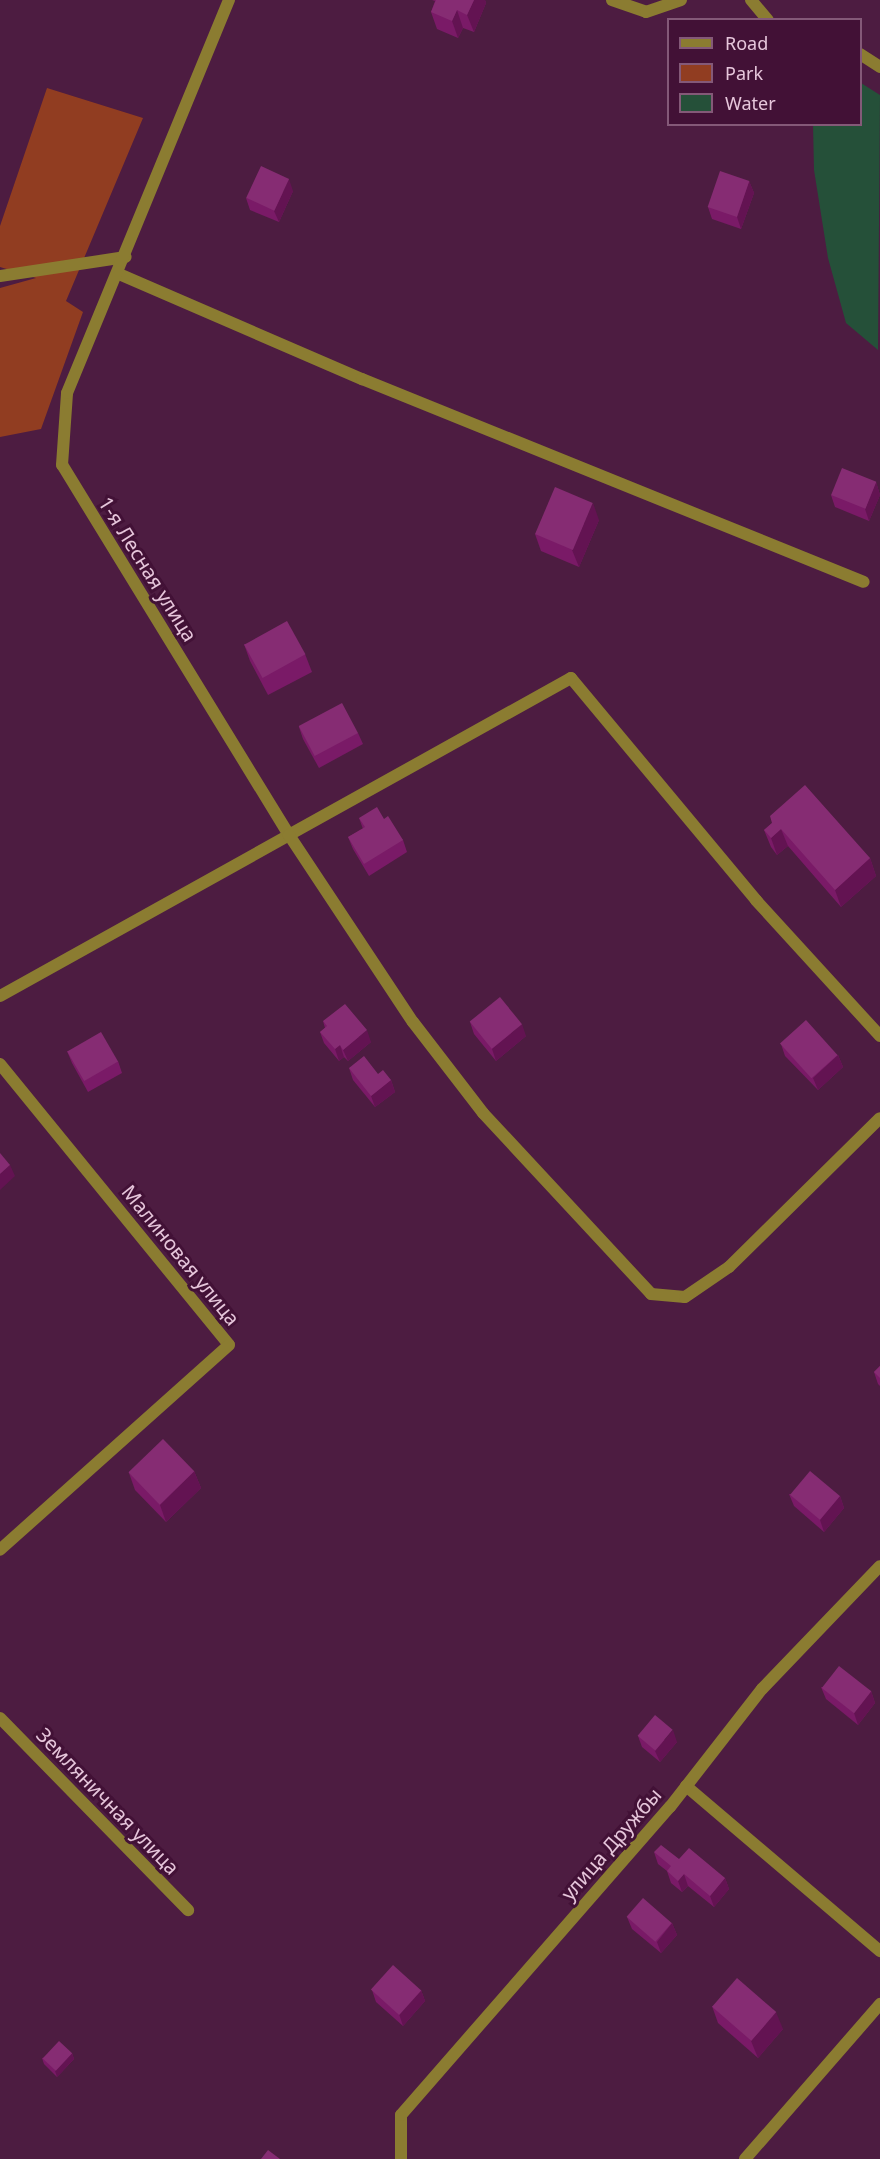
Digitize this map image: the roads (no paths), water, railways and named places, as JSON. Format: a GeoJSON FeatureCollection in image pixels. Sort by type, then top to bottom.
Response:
{"type":"FeatureCollection","features":[{"type":"Feature","properties":{"kind":"street","name":"1-я Лесная улица"},"geometry":{"type":"LineString","coordinates":[[229,0],[119,274],[67,393],[62,465],[289,835],[413,1022],[483,1113],[651,1294],[685,1297],[729,1267],[880,1118]]}},
{"type":"Feature","properties":{"kind":"street"},"geometry":{"type":"LineString","coordinates":[[612,0],[646,12],[681,0]]}},
{"type":"Feature","properties":{"kind":"street"},"geometry":{"type":"LineString","coordinates":[[751,0],[766,18]]}},
{"type":"Feature","properties":{"kind":"street"},"geometry":{"type":"LineString","coordinates":[[862,55],[880,67]]}},
{"type":"Feature","properties":{"kind":"street"},"geometry":{"type":"LineString","coordinates":[[0,276],[126,256]]}},
{"type":"Feature","properties":{"kind":"street"},"geometry":{"type":"LineString","coordinates":[[119,274],[362,380],[864,582]]}},
{"type":"Feature","properties":{"kind":"street"},"geometry":{"type":"LineString","coordinates":[[0,996],[572,678],[756,900],[880,1036]]}},
{"type":"Feature","properties":{"kind":"street","name":"Малиновая улица"},"geometry":{"type":"LineString","coordinates":[[0,1064],[229,1345],[0,1550]]}},
{"type":"Feature","properties":{"kind":"street","name":"улица Дружбы"},"geometry":{"type":"LineString","coordinates":[[401,2159],[400,2115],[686,1786],[762,1689],[880,1566]]}},
{"type":"Feature","properties":{"kind":"street","name":"Земляничная улица"},"geometry":{"type":"LineString","coordinates":[[0,1718],[188,1910]]}},
{"type":"Feature","properties":{"kind":"street"},"geometry":{"type":"LineString","coordinates":[[686,1786],[880,1951]]}},
{"type":"Feature","properties":{"kind":"street"},"geometry":{"type":"LineString","coordinates":[[745,2159],[880,2004]]}},
{"type":"Feature","properties":{"kind":"water"},"geometry":{"type":"Polygon","coordinates":[[[862,84],[880,95],[878,350],[846,323],[828,258],[814,170],[813,126],[862,126],[862,84]]]}}]}
